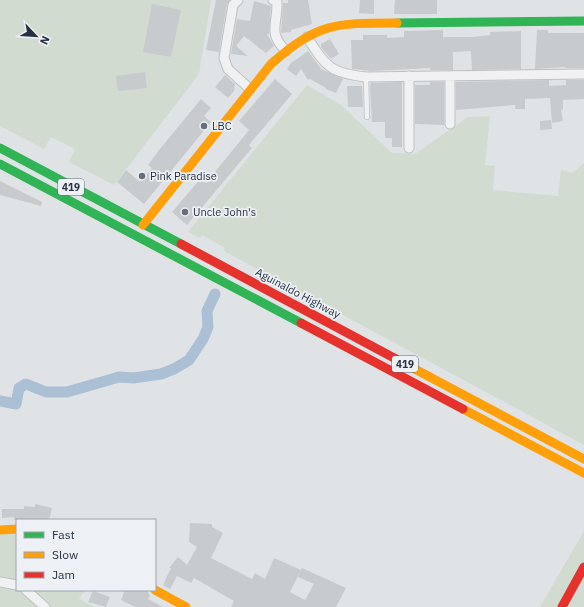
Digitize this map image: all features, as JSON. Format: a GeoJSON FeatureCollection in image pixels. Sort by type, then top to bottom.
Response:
{"type":"FeatureCollection","features":[{"type":"Feature","properties":{"kind":"main road"},"geometry":{"type":"LineString","coordinates":[[143,225],[271,64],[286,51],[307,37],[327,27],[356,23],[584,21]]}},
{"type":"Feature","properties":{"kind":"main road","name":"Aguinaldo Highway"},"geometry":{"type":"LineString","coordinates":[[0,148],[584,459]]}},
{"type":"Feature","properties":{"kind":"main road","name":"419"},"geometry":{"type":"LineString","coordinates":[[0,164],[584,473]]}},
{"type":"Feature","properties":{"kind":"main road"},"geometry":{"type":"LineString","coordinates":[[0,530],[16,529]]}},
{"type":"Feature","properties":{"kind":"main road"},"geometry":{"type":"LineString","coordinates":[[563,606],[584,567]]}},
{"type":"Feature","properties":{"kind":"main road"},"geometry":{"type":"LineString","coordinates":[[156,591],[186,607]]}},
{"type":"Feature","properties":{"kind":"street"},"geometry":{"type":"LineString","coordinates":[[238,0],[233,5],[224,58],[228,69],[250,89]]}},
{"type":"Feature","properties":{"kind":"street"},"geometry":{"type":"LineString","coordinates":[[272,0],[277,2],[277,10],[274,20],[275,33],[277,40],[286,51]]}},
{"type":"Feature","properties":{"kind":"street"},"geometry":{"type":"LineString","coordinates":[[307,37],[322,61],[330,68],[350,76],[366,78],[409,76],[584,74]]}},
{"type":"Feature","properties":{"kind":"street"},"geometry":{"type":"LineString","coordinates":[[409,76],[409,148]]}},
{"type":"Feature","properties":{"kind":"street"},"geometry":{"type":"LineString","coordinates":[[450,76],[450,124]]}},
{"type":"Feature","properties":{"kind":"street"},"geometry":{"type":"LineString","coordinates":[[0,582],[16,585]]}},
{"type":"Feature","properties":{"kind":"street"},"geometry":{"type":"LineString","coordinates":[[27,591],[45,607]]}},
{"type":"Feature","properties":{"kind":"lane"},"geometry":{"type":"LineString","coordinates":[[366,78],[367,117]]}},
{"type":"Feature","properties":{"kind":"shaded area"},"geometry":{"type":"Polygon","coordinates":[[[0,0],[211,0],[199,74],[114,185],[69,162],[75,149],[51,137],[44,149],[0,126],[0,0]]]}},
{"type":"Feature","properties":{"kind":"shaded area"},"geometry":{"type":"Polygon","coordinates":[[[307,85],[341,105],[392,153],[415,154],[468,117],[490,116],[485,165],[495,166],[493,190],[558,196],[561,170],[573,173],[584,163],[584,445],[224,251],[225,248],[202,235],[200,238],[188,232],[307,85]]]}},
{"type":"Feature","properties":{"kind":"shaded area"},"geometry":{"type":"Polygon","coordinates":[[[584,531],[584,607],[540,607],[584,531]]]}},
{"type":"Feature","properties":{"kind":"shaded area"},"geometry":{"type":"Polygon","coordinates":[[[0,532],[16,533],[16,591],[84,591],[79,599],[95,607],[0,607],[0,532]]]}},
{"type":"Feature","properties":{"kind":"building"},"geometry":{"type":"Polygon","coordinates":[[[216,0],[230,0],[227,4],[219,52],[206,50],[216,0]]]}},
{"type":"Feature","properties":{"kind":"building"},"geometry":{"type":"Polygon","coordinates":[[[288,0],[308,0],[312,24],[291,30],[291,32],[281,33],[283,3],[288,3],[288,0]]]}},
{"type":"Feature","properties":{"kind":"building"},"geometry":{"type":"Polygon","coordinates":[[[360,0],[374,0],[374,14],[359,13],[360,0]]]}},
{"type":"Feature","properties":{"kind":"building"},"geometry":{"type":"Polygon","coordinates":[[[395,0],[437,0],[437,14],[394,14],[395,0]]]}},
{"type":"Feature","properties":{"kind":"building"},"geometry":{"type":"Polygon","coordinates":[[[254,1],[271,6],[269,34],[267,34],[274,46],[266,53],[244,36],[236,46],[248,56],[231,54],[237,19],[250,21],[254,1]]]}},
{"type":"Feature","properties":{"kind":"building"},"geometry":{"type":"Polygon","coordinates":[[[152,4],[181,10],[171,57],[143,52],[152,4]]]}},
{"type":"Feature","properties":{"kind":"building"},"geometry":{"type":"Polygon","coordinates":[[[443,30],[443,37],[473,37],[490,35],[490,32],[521,31],[521,69],[472,70],[471,51],[453,52],[453,70],[430,70],[430,68],[371,71],[352,69],[351,40],[363,40],[363,35],[387,35],[387,38],[404,37],[404,31],[443,30]]]}},
{"type":"Feature","properties":{"kind":"building"},"geometry":{"type":"Polygon","coordinates":[[[537,30],[548,30],[548,33],[584,33],[584,68],[565,67],[535,69],[537,30]]]}},
{"type":"Feature","properties":{"kind":"building"},"geometry":{"type":"Polygon","coordinates":[[[330,39],[339,54],[331,59],[321,47],[321,44],[330,39]]]}},
{"type":"Feature","properties":{"kind":"building"},"geometry":{"type":"Polygon","coordinates":[[[308,51],[321,69],[343,79],[336,93],[326,89],[310,79],[308,80],[301,69],[296,76],[287,69],[291,63],[308,51]]]}},
{"type":"Feature","properties":{"kind":"building"},"geometry":{"type":"Polygon","coordinates":[[[145,72],[147,88],[118,91],[116,76],[145,72]]]}},
{"type":"Feature","properties":{"kind":"building"},"geometry":{"type":"Polygon","coordinates":[[[225,75],[235,84],[234,91],[228,98],[215,87],[225,75]]]}},
{"type":"Feature","properties":{"kind":"building"},"geometry":{"type":"Polygon","coordinates":[[[275,79],[292,94],[249,145],[252,148],[187,225],[172,212],[200,179],[206,183],[249,130],[239,121],[275,79]]]}},
{"type":"Feature","properties":{"kind":"building"},"geometry":{"type":"Polygon","coordinates":[[[549,80],[549,86],[566,85],[566,80],[584,80],[584,99],[563,100],[563,109],[561,110],[563,121],[552,123],[550,98],[525,99],[525,109],[515,109],[515,105],[456,110],[456,82],[549,80]]]}},
{"type":"Feature","properties":{"kind":"building"},"geometry":{"type":"Polygon","coordinates":[[[402,82],[402,147],[392,147],[392,138],[385,138],[385,122],[372,122],[370,86],[371,83],[402,82]]]}},
{"type":"Feature","properties":{"kind":"building"},"geometry":{"type":"Polygon","coordinates":[[[430,82],[444,82],[444,125],[415,124],[415,85],[430,85],[430,82]]]}},
{"type":"Feature","properties":{"kind":"building"},"geometry":{"type":"Polygon","coordinates":[[[347,86],[362,86],[363,107],[348,107],[347,86]]]}},
{"type":"Feature","properties":{"kind":"building"},"geometry":{"type":"Polygon","coordinates":[[[201,99],[211,108],[204,116],[211,122],[144,204],[117,182],[126,170],[140,182],[152,168],[148,165],[159,150],[201,99]]]}},
{"type":"Feature","properties":{"kind":"building"},"geometry":{"type":"Polygon","coordinates":[[[551,120],[552,129],[540,130],[540,121],[551,120]]]}},
{"type":"Feature","properties":{"kind":"building"},"geometry":{"type":"Polygon","coordinates":[[[0,181],[42,202],[41,206],[0,195],[0,181]]]}},
{"type":"Feature","properties":{"kind":"building"},"geometry":{"type":"Polygon","coordinates":[[[35,504],[52,508],[49,519],[14,520],[14,517],[2,518],[2,509],[24,509],[24,506],[35,507],[35,504]]]}},
{"type":"Feature","properties":{"kind":"building"},"geometry":{"type":"Polygon","coordinates":[[[190,523],[212,524],[212,527],[223,533],[211,558],[252,579],[255,573],[265,579],[274,558],[301,570],[290,592],[305,600],[314,584],[298,577],[302,568],[346,588],[336,607],[231,607],[234,601],[194,578],[191,583],[177,576],[170,589],[163,585],[171,568],[169,568],[178,557],[187,565],[197,547],[189,542],[190,523]]]}},
{"type":"Feature","properties":{"kind":"building"},"geometry":{"type":"Polygon","coordinates":[[[93,591],[110,597],[106,607],[88,602],[93,591]]]}},
{"type":"Feature","properties":{"kind":"building"},"geometry":{"type":"Polygon","coordinates":[[[125,591],[148,591],[150,596],[148,599],[163,607],[135,607],[121,600],[125,591]]]}},
{"type":"Feature","properties":{"kind":"waterway"},"geometry":{"type":"LineString","coordinates":[[0,401],[16,404],[19,388],[26,384],[46,392],[67,392],[119,377],[133,378],[161,374],[174,369],[189,360],[203,339],[208,327],[207,311],[215,294]]}},
{"type":"Feature","properties":{"kind":"traffic: fast"},"geometry":{"type":"LineString","coordinates":[[397,23],[584,21]]}},
{"type":"Feature","properties":{"kind":"traffic: fast"},"geometry":{"type":"LineString","coordinates":[[0,148],[181,244]]}},
{"type":"Feature","properties":{"kind":"traffic: fast"},"geometry":{"type":"LineString","coordinates":[[0,164],[301,323]]}},
{"type":"Feature","properties":{"kind":"traffic: slow"},"geometry":{"type":"LineString","coordinates":[[143,225],[271,64],[288,50],[302,40],[329,28],[343,25],[397,23]]}},
{"type":"Feature","properties":{"kind":"traffic: slow"},"geometry":{"type":"LineString","coordinates":[[396,359],[584,459]]}},
{"type":"Feature","properties":{"kind":"traffic: slow"},"geometry":{"type":"LineString","coordinates":[[463,409],[584,473]]}},
{"type":"Feature","properties":{"kind":"traffic: slow"},"geometry":{"type":"LineString","coordinates":[[0,530],[16,529]]}},
{"type":"Feature","properties":{"kind":"traffic: slow"},"geometry":{"type":"LineString","coordinates":[[156,591],[186,607]]}},
{"type":"Feature","properties":{"kind":"traffic: jam"},"geometry":{"type":"LineString","coordinates":[[181,244],[396,359]]}},
{"type":"Feature","properties":{"kind":"traffic: jam"},"geometry":{"type":"LineString","coordinates":[[301,323],[463,409]]}},
{"type":"Feature","properties":{"kind":"traffic: jam"},"geometry":{"type":"LineString","coordinates":[[562,607],[584,567]]}},
{"type":"Feature","properties":{"kind":"place","name":"LBC"},"geometry":{"type":"Point","coordinates":[204,126]}},
{"type":"Feature","properties":{"kind":"place","name":"Pink Paradise"},"geometry":{"type":"Point","coordinates":[142,176]}},
{"type":"Feature","properties":{"kind":"place","name":"Uncle John's"},"geometry":{"type":"Point","coordinates":[185,212]}}]}
